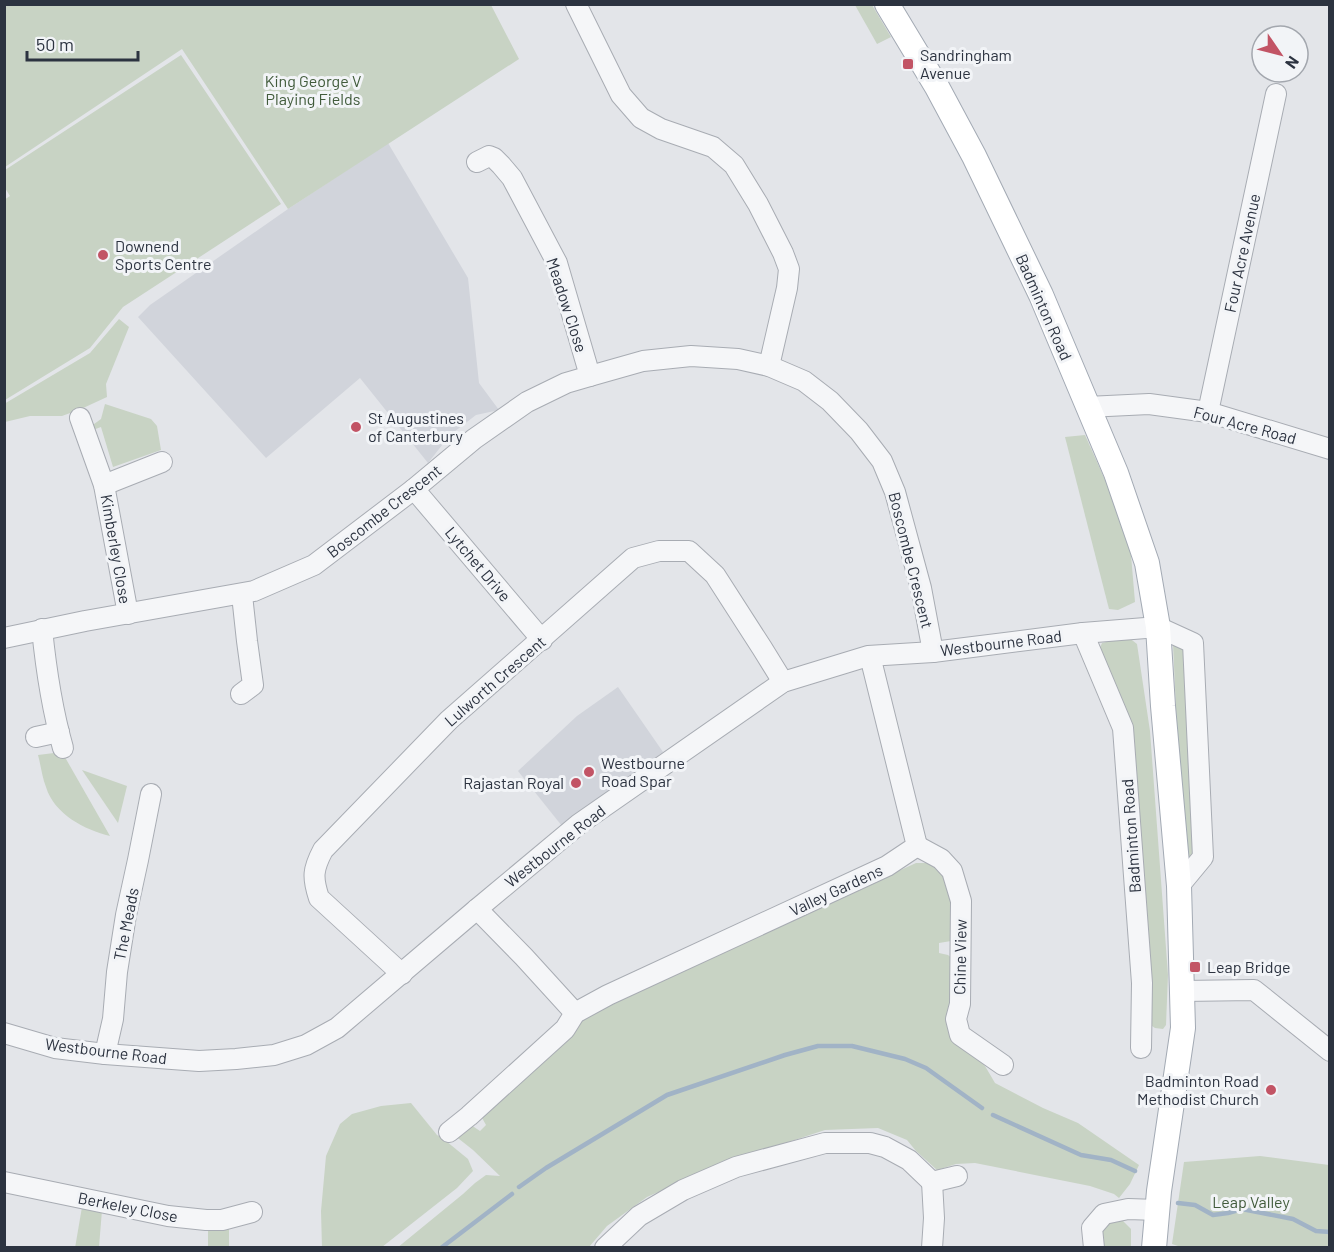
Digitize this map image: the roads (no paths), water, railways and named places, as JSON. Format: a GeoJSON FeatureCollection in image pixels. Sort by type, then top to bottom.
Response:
{"type":"FeatureCollection","features":[{"type":"Feature","properties":{"kind":"main road","name":"Badminton Road"},"geometry":{"type":"LineString","coordinates":[[887,4],[975,156],[1041,295],[1116,474],[1147,563],[1158,627],[1179,886],[1183,1028],[1159,1191],[1154,1248]]}},
{"type":"Feature","properties":{"kind":"street"},"geometry":{"type":"LineString","coordinates":[[576,4],[621,95],[641,118],[661,129],[713,147],[734,165],[759,204],[789,269],[787,288],[769,366]]}},
{"type":"Feature","properties":{"kind":"street","name":"Four Acre Avenue"},"geometry":{"type":"LineString","coordinates":[[1208,412],[1276,94]]}},
{"type":"Feature","properties":{"kind":"street","name":"Meadow Close"},"geometry":{"type":"LineString","coordinates":[[477,162],[489,156],[494,158],[512,178],[557,263],[590,376]]}},
{"type":"Feature","properties":{"kind":"street","name":"Boscombe Crescent"},"geometry":{"type":"LineString","coordinates":[[4,638],[42,629],[254,591],[314,566],[414,489],[474,438],[527,402],[566,383],[643,361],[692,356],[738,359],[769,366],[804,381],[830,401],[859,431],[882,461],[895,492],[921,588],[933,652]]}},
{"type":"Feature","properties":{"kind":"street","name":"Four Acre Road"},"geometry":{"type":"LineString","coordinates":[[1087,407],[1149,404],[1208,412],[1329,449]]}},
{"type":"Feature","properties":{"kind":"street","name":"Kimberley Close"},"geometry":{"type":"LineString","coordinates":[[80,418],[104,485],[128,614]]}},
{"type":"Feature","properties":{"kind":"street","name":"Kimberley Close"},"geometry":{"type":"LineString","coordinates":[[104,485],[162,462]]}},
{"type":"Feature","properties":{"kind":"street","name":"Lytchet Drive"},"geometry":{"type":"LineString","coordinates":[[414,489],[542,640]]}},
{"type":"Feature","properties":{"kind":"street","name":"Lulworth Crescent"},"geometry":{"type":"LineString","coordinates":[[402,974],[319,898],[314,883],[315,864],[323,850],[449,720],[633,558],[659,551],[689,551],[715,575],[783,682]]}},
{"type":"Feature","properties":{"kind":"street"},"geometry":{"type":"LineString","coordinates":[[241,694],[253,685],[242,594]]}},
{"type":"Feature","properties":{"kind":"street"},"geometry":{"type":"LineString","coordinates":[[1158,627],[1193,643],[1203,857],[1179,886]]}},
{"type":"Feature","properties":{"kind":"street","name":"Westbourne Road"},"geometry":{"type":"LineString","coordinates":[[4,1033],[55,1048],[199,1061],[274,1055],[306,1045],[337,1028],[579,824],[783,682],[870,656],[933,652],[1083,633],[1158,627]]}},
{"type":"Feature","properties":{"kind":"street"},"geometry":{"type":"LineString","coordinates":[[36,737],[61,740],[45,660],[42,629]]}},
{"type":"Feature","properties":{"kind":"street","name":"Badminton Road"},"geometry":{"type":"LineString","coordinates":[[1083,633],[1123,728],[1142,983],[1141,1048]]}},
{"type":"Feature","properties":{"kind":"street"},"geometry":{"type":"LineString","coordinates":[[870,656],[917,846]]}},
{"type":"Feature","properties":{"kind":"street","name":"The Meads"},"geometry":{"type":"LineString","coordinates":[[105,1054],[113,1019],[117,972],[126,915],[151,794]]}},
{"type":"Feature","properties":{"kind":"street","name":"Valley Gardens"},"geometry":{"type":"LineString","coordinates":[[449,1132],[474,1121],[565,1029],[575,1012],[887,866],[917,846]]}},
{"type":"Feature","properties":{"kind":"street","name":"Chine View"},"geometry":{"type":"LineString","coordinates":[[917,846],[941,859],[952,871],[961,901],[960,1004],[956,1020],[960,1035],[1003,1065]]}},
{"type":"Feature","properties":{"kind":"street"},"geometry":{"type":"LineString","coordinates":[[477,909],[575,1012]]}},
{"type":"Feature","properties":{"kind":"street"},"geometry":{"type":"LineString","coordinates":[[1182,991],[1254,990],[1329,1051]]}},
{"type":"Feature","properties":{"kind":"street"},"geometry":{"type":"LineString","coordinates":[[605,1248],[639,1216],[683,1190],[736,1167],[825,1143],[870,1143],[885,1147],[909,1160],[932,1182],[934,1218],[932,1248]]}},
{"type":"Feature","properties":{"kind":"street"},"geometry":{"type":"LineString","coordinates":[[932,1182],[957,1176]]}},
{"type":"Feature","properties":{"kind":"street","name":"Berkeley Close"},"geometry":{"type":"LineString","coordinates":[[4,1182],[168,1216],[222,1220],[252,1212]]}},
{"type":"Feature","properties":{"kind":"street"},"geometry":{"type":"LineString","coordinates":[[1094,1248],[1092,1228],[1104,1214],[1128,1209],[1157,1210]]}},
{"type":"Feature","properties":{"kind":"waterway"},"geometry":{"type":"LineString","coordinates":[[519,1187],[546,1168],[667,1095],[818,1046],[852,1046],[905,1059],[926,1068],[982,1108]]}},
{"type":"Feature","properties":{"kind":"waterway"},"geometry":{"type":"LineString","coordinates":[[993,1115],[1081,1155],[1111,1160],[1135,1171]]}},
{"type":"Feature","properties":{"kind":"waterway"},"geometry":{"type":"LineString","coordinates":[[441,1248],[512,1194]]}},
{"type":"Feature","properties":{"kind":"waterway"},"geometry":{"type":"LineString","coordinates":[[1178,1203],[1195,1205],[1213,1215],[1242,1209],[1293,1219],[1316,1231],[1330,1232]]}},
{"type":"Feature","properties":{"kind":"place","name":"Sandringham Avenue"},"geometry":{"type":"Point","coordinates":[908,64]}},
{"type":"Feature","properties":{"kind":"place","name":"Downend Sports Centre"},"geometry":{"type":"Point","coordinates":[103,255]}},
{"type":"Feature","properties":{"kind":"place","name":"St Augustines of Canterbury"},"geometry":{"type":"Point","coordinates":[356,427]}},
{"type":"Feature","properties":{"kind":"place","name":"Westbourne Road Spar"},"geometry":{"type":"Point","coordinates":[589,772]}},
{"type":"Feature","properties":{"kind":"place","name":"Rajastan Royal"},"geometry":{"type":"Point","coordinates":[576,783]}},
{"type":"Feature","properties":{"kind":"place","name":"Leap Bridge"},"geometry":{"type":"Point","coordinates":[1195,967]}},
{"type":"Feature","properties":{"kind":"place","name":"Badminton Road Methodist Church"},"geometry":{"type":"Point","coordinates":[1271,1090]}},
{"type":"Feature","properties":{"kind":"park label","name":"King George V Playing Fields"},"geometry":{"type":"Point","coordinates":[313,90]}},
{"type":"Feature","properties":{"kind":"park label","name":"Leap Valley"},"geometry":{"type":"Point","coordinates":[1251,1202]}}]}
